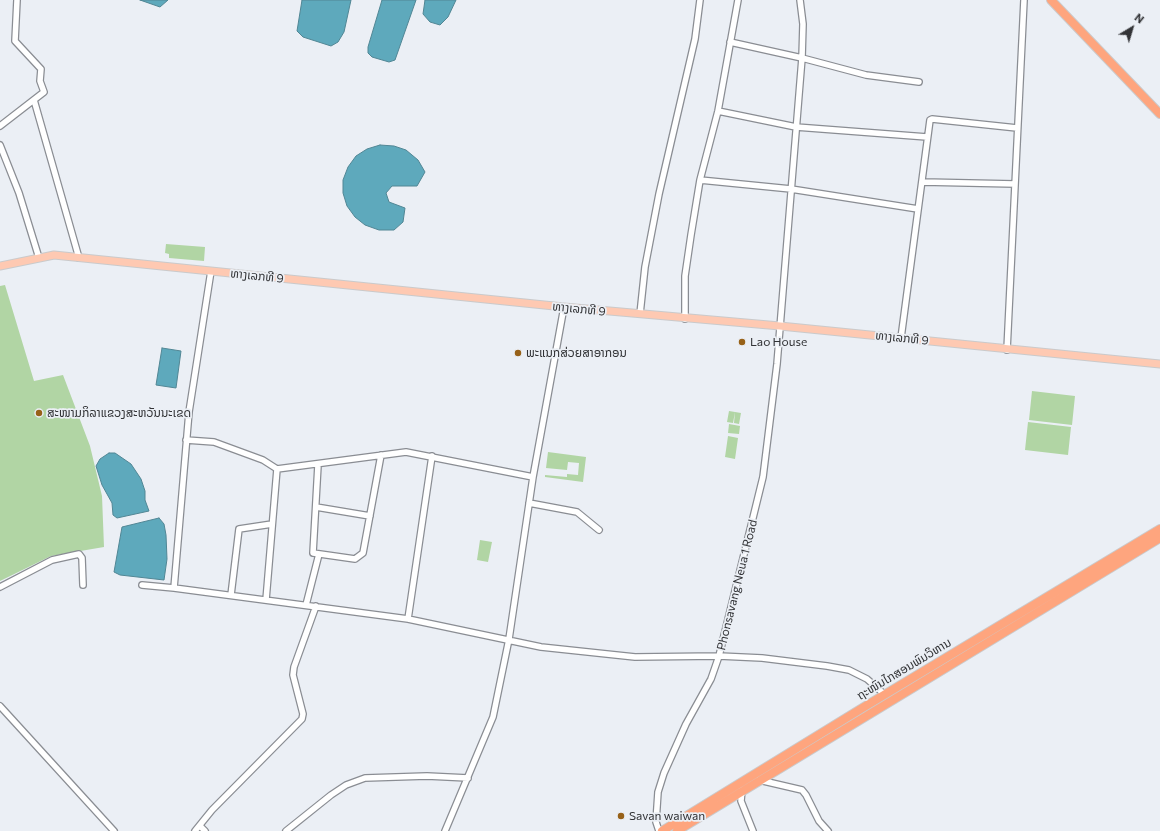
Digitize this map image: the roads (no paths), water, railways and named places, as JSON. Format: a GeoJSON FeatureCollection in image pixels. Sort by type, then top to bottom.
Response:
{"type":"FeatureCollection","features":[{"type":"Feature","properties":{"kind":"highway"},"geometry":{"type":"LineString","coordinates":[[1052,0],[1159,112]]}},
{"type":"Feature","properties":{"kind":"highway","name":"ຖະໜົນໄກສອນພົມວິຫານ"},"geometry":{"type":"LineString","coordinates":[[660,831],[884,694],[1160,529]]}},
{"type":"Feature","properties":{"kind":"highway","name":"ຖະໜົນໄກສອນພົມວິຫານ"},"geometry":{"type":"LineString","coordinates":[[677,831],[742,790],[1160,538]]}},
{"type":"Feature","properties":{"kind":"main road","name":"ທາງເລກທີ 9"},"geometry":{"type":"LineString","coordinates":[[0,266],[54,255],[685,319],[780,326],[1007,350],[1160,364]]}},
{"type":"Feature","properties":{"kind":"street"},"geometry":{"type":"LineString","coordinates":[[0,126],[44,92],[40,81],[42,72],[15,43],[17,0]]}},
{"type":"Feature","properties":{"kind":"street"},"geometry":{"type":"LineString","coordinates":[[640,314],[645,267],[659,194],[695,39],[700,0]]}},
{"type":"Feature","properties":{"kind":"street"},"geometry":{"type":"LineString","coordinates":[[685,319],[685,276],[700,180],[718,111],[738,0]]}},
{"type":"Feature","properties":{"kind":"street","name":"Phonsavang Neua 1 Road"},"geometry":{"type":"LineString","coordinates":[[660,831],[656,822],[658,792],[664,773],[686,724],[711,679],[719,656],[763,477],[777,364],[802,58],[803,24],[800,0]]}},
{"type":"Feature","properties":{"kind":"street"},"geometry":{"type":"LineString","coordinates":[[1007,350],[1024,0]]}},
{"type":"Feature","properties":{"kind":"street"},"geometry":{"type":"LineString","coordinates":[[730,42],[802,58],[866,75],[919,82]]}},
{"type":"Feature","properties":{"kind":"street"},"geometry":{"type":"LineString","coordinates":[[34,100],[79,258]]}},
{"type":"Feature","properties":{"kind":"street"},"geometry":{"type":"LineString","coordinates":[[718,111],[796,127],[927,137]]}},
{"type":"Feature","properties":{"kind":"street"},"geometry":{"type":"LineString","coordinates":[[901,338],[923,182],[929,123],[932,119],[1017,128]]}},
{"type":"Feature","properties":{"kind":"street"},"geometry":{"type":"LineString","coordinates":[[0,145],[19,193],[39,258]]}},
{"type":"Feature","properties":{"kind":"street"},"geometry":{"type":"LineString","coordinates":[[700,180],[791,189],[918,209]]}},
{"type":"Feature","properties":{"kind":"street"},"geometry":{"type":"LineString","coordinates":[[923,182],[1015,184]]}},
{"type":"Feature","properties":{"kind":"street"},"geometry":{"type":"LineString","coordinates":[[174,588],[189,412],[211,271]]}},
{"type":"Feature","properties":{"kind":"street"},"geometry":{"type":"LineString","coordinates":[[445,831],[493,717],[509,639],[533,477],[564,307]]}},
{"type":"Feature","properties":{"kind":"street"},"geometry":{"type":"LineString","coordinates":[[186,440],[214,442],[263,460],[278,469],[318,465],[406,452],[533,477]]}},
{"type":"Feature","properties":{"kind":"street"},"geometry":{"type":"LineString","coordinates":[[318,465],[313,553],[355,559],[363,553],[381,455]]}},
{"type":"Feature","properties":{"kind":"street"},"geometry":{"type":"LineString","coordinates":[[408,619],[432,456]]}},
{"type":"Feature","properties":{"kind":"street"},"geometry":{"type":"LineString","coordinates":[[266,600],[278,469]]}},
{"type":"Feature","properties":{"kind":"street"},"geometry":{"type":"LineString","coordinates":[[529,503],[577,512],[599,530]]}},
{"type":"Feature","properties":{"kind":"street"},"geometry":{"type":"LineString","coordinates":[[316,506],[370,516]]}},
{"type":"Feature","properties":{"kind":"street"},"geometry":{"type":"LineString","coordinates":[[231,595],[239,529],[272,524]]}},
{"type":"Feature","properties":{"kind":"street"},"geometry":{"type":"LineString","coordinates":[[0,586],[52,560],[79,554],[82,558],[82,584]]}},
{"type":"Feature","properties":{"kind":"street"},"geometry":{"type":"LineString","coordinates":[[306,605],[319,554]]}},
{"type":"Feature","properties":{"kind":"street"},"geometry":{"type":"LineString","coordinates":[[142,585],[231,595],[408,619],[509,639],[541,647],[635,657],[719,656],[762,658],[849,670],[867,680],[884,694]]}},
{"type":"Feature","properties":{"kind":"street"},"geometry":{"type":"LineString","coordinates":[[195,831],[212,810],[302,719],[303,714],[293,675],[294,667],[316,606]]}},
{"type":"Feature","properties":{"kind":"street"},"geometry":{"type":"LineString","coordinates":[[0,706],[114,831]]}},
{"type":"Feature","properties":{"kind":"street"},"geometry":{"type":"LineString","coordinates":[[286,831],[331,795],[351,783],[365,778],[428,776],[468,778]]}},
{"type":"Feature","properties":{"kind":"street"},"geometry":{"type":"LineString","coordinates":[[759,780],[802,790],[819,821],[828,831]]}},
{"type":"Feature","properties":{"kind":"street"},"geometry":{"type":"LineString","coordinates":[[742,790],[741,801],[753,831]]}},
{"type":"Feature","properties":{"kind":"street"},"geometry":{"type":"LineString","coordinates":[[200,826],[205,831]]}},
{"type":"Feature","properties":{"kind":"water"},"geometry":{"type":"Polygon","coordinates":[[[140,0],[168,0],[160,7],[140,0]]]}},
{"type":"Feature","properties":{"kind":"water"},"geometry":{"type":"Polygon","coordinates":[[[302,0],[351,0],[344,32],[338,42],[331,46],[303,37],[297,31],[302,0]]]}},
{"type":"Feature","properties":{"kind":"water"},"geometry":{"type":"Polygon","coordinates":[[[382,0],[416,0],[395,60],[389,62],[372,57],[368,53],[368,47],[382,0]]]}},
{"type":"Feature","properties":{"kind":"water"},"geometry":{"type":"Polygon","coordinates":[[[425,0],[456,0],[448,17],[440,25],[430,22],[423,14],[425,0]]]}},
{"type":"Feature","properties":{"kind":"water"},"geometry":{"type":"Polygon","coordinates":[[[380,145],[394,146],[406,150],[418,160],[425,172],[417,186],[392,186],[386,193],[389,202],[405,208],[403,222],[394,230],[379,230],[365,225],[355,217],[347,206],[343,193],[343,180],[348,167],[356,156],[367,149],[380,145]]]}},
{"type":"Feature","properties":{"kind":"water"},"geometry":{"type":"Polygon","coordinates":[[[162,348],[181,351],[176,388],[156,385],[162,348]]]}},
{"type":"Feature","properties":{"kind":"water"},"geometry":{"type":"Polygon","coordinates":[[[109,453],[115,453],[131,464],[141,479],[145,491],[145,500],[149,511],[117,518],[113,515],[112,503],[102,485],[96,466],[100,459],[109,453]]]}},
{"type":"Feature","properties":{"kind":"water"},"geometry":{"type":"Polygon","coordinates":[[[159,518],[164,524],[166,535],[167,559],[164,580],[120,575],[114,572],[122,527],[159,518]]]}},
{"type":"Feature","properties":{"kind":"place","name":"Lao House"},"geometry":{"type":"Point","coordinates":[742,342]}},
{"type":"Feature","properties":{"kind":"place","name":"ພະແນກສ່ວຍສາອາກອນ"},"geometry":{"type":"Point","coordinates":[518,353]}},
{"type":"Feature","properties":{"kind":"place","name":"ສະໜາມກິລາແຂວງສະຫວັນນະເຂດ"},"geometry":{"type":"Point","coordinates":[39,413]}},
{"type":"Feature","properties":{"kind":"place","name":"Savan waiwan"},"geometry":{"type":"Point","coordinates":[621,816]}}]}
